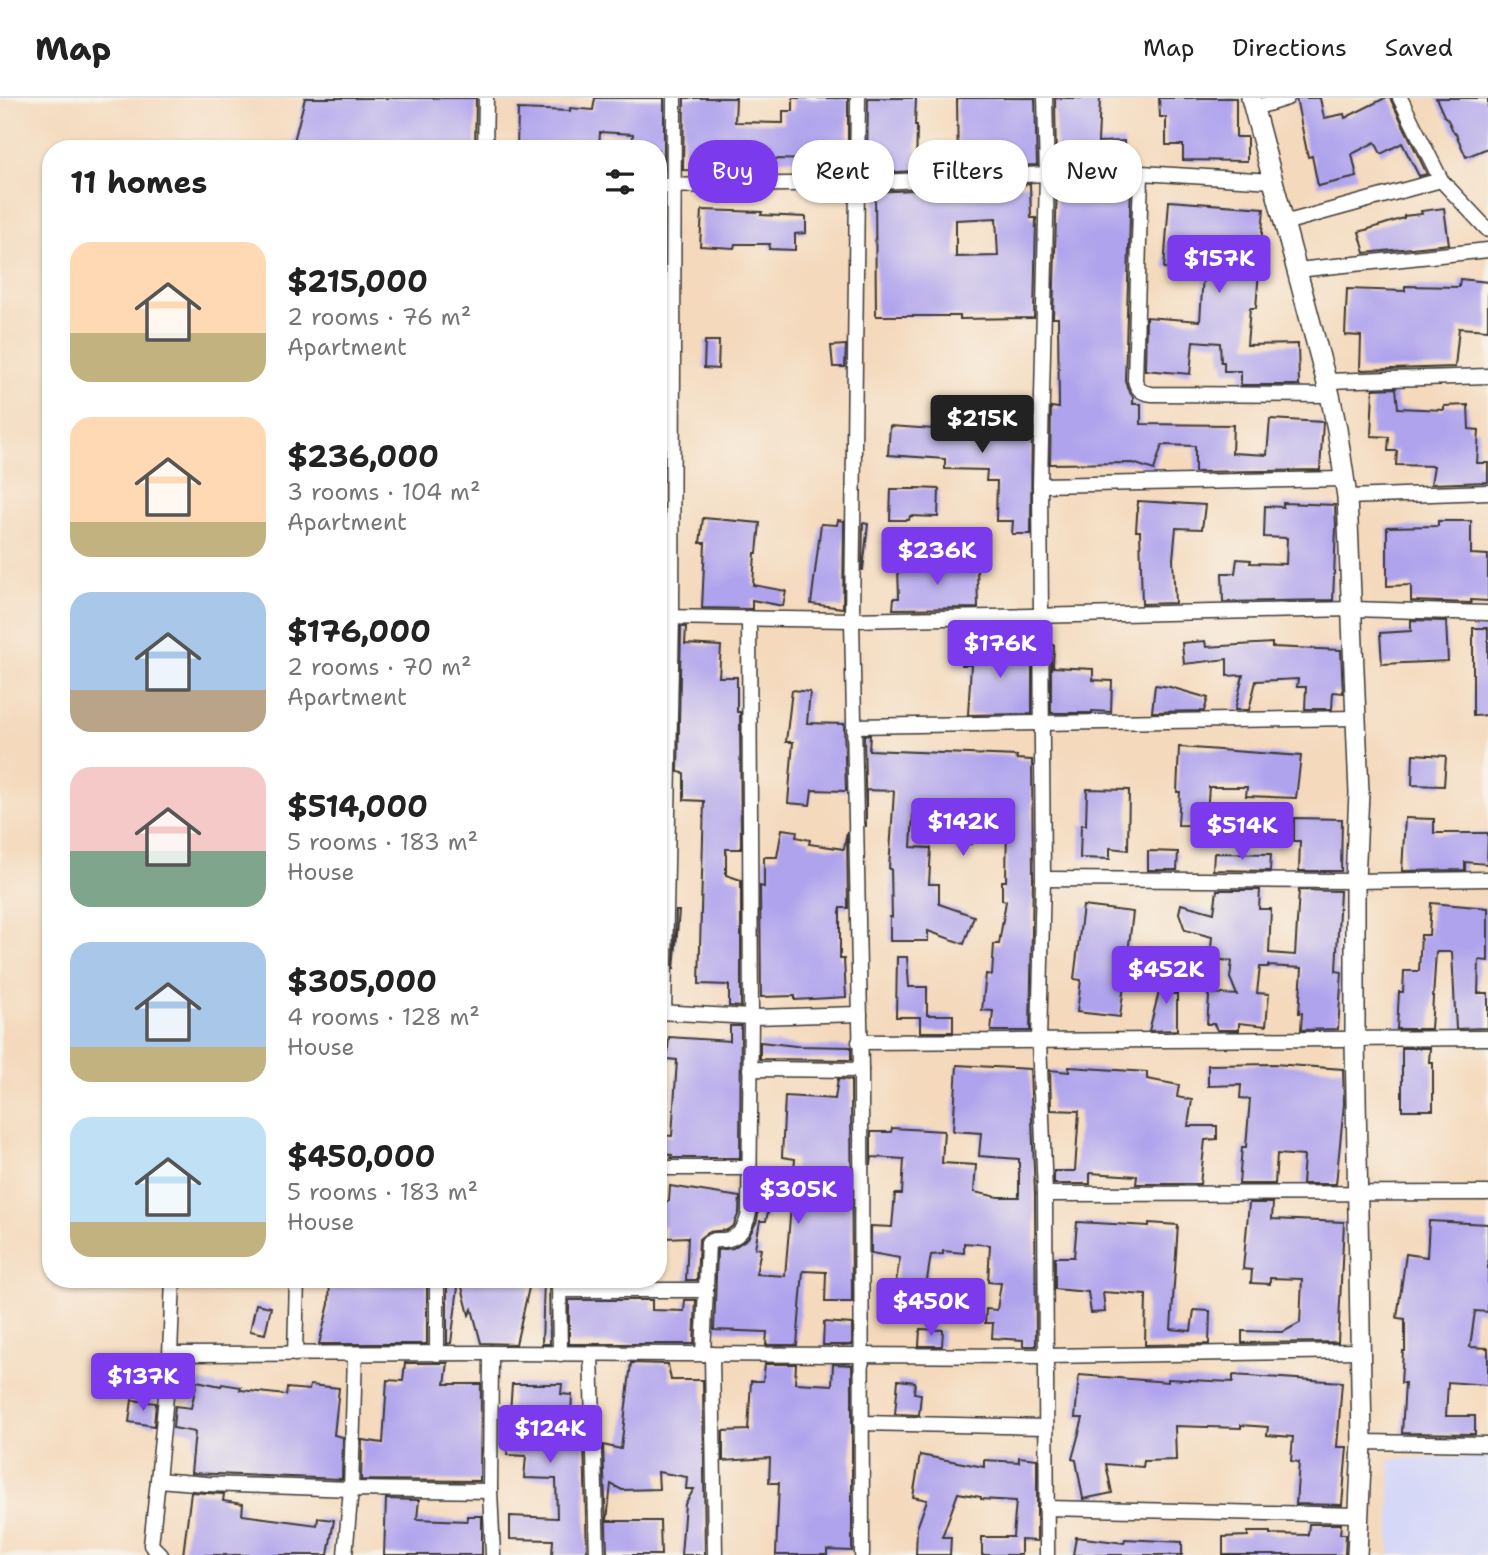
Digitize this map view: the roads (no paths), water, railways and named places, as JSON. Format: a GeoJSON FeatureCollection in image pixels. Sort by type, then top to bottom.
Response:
{"type":"FeatureCollection","features":[{"type":"Feature","properties":{"kind":"main road"},"geometry":{"type":"LineString","coordinates":[[1252,103],[1328,388],[1346,488],[1359,793],[1355,881],[1362,1442],[1357,1555]]}},
{"type":"Feature","properties":{"kind":"street"},"geometry":{"type":"LineString","coordinates":[[485,140],[486,98]]}},
{"type":"Feature","properties":{"kind":"street"},"geometry":{"type":"LineString","coordinates":[[667,521],[674,98]]}},
{"type":"Feature","properties":{"kind":"street"},"geometry":{"type":"LineString","coordinates":[[858,98],[858,140]]}},
{"type":"Feature","properties":{"kind":"street"},"geometry":{"type":"LineString","coordinates":[[1045,98],[1046,140]]}},
{"type":"Feature","properties":{"kind":"street"},"geometry":{"type":"LineString","coordinates":[[1252,103],[1287,98]]}},
{"type":"Feature","properties":{"kind":"street"},"geometry":{"type":"LineString","coordinates":[[1400,98],[1441,180],[1488,230]]}},
{"type":"Feature","properties":{"kind":"street"},"geometry":{"type":"LineString","coordinates":[[1142,173],[1273,181]]}},
{"type":"Feature","properties":{"kind":"street"},"geometry":{"type":"LineString","coordinates":[[894,181],[1042,174]]}},
{"type":"Feature","properties":{"kind":"street"},"geometry":{"type":"LineString","coordinates":[[1284,223],[1441,180]]}},
{"type":"Feature","properties":{"kind":"street"},"geometry":{"type":"LineString","coordinates":[[667,186],[792,184]]}},
{"type":"Feature","properties":{"kind":"street"},"geometry":{"type":"LineString","coordinates":[[858,203],[852,620],[861,1070],[862,1555]]}},
{"type":"Feature","properties":{"kind":"street"},"geometry":{"type":"LineString","coordinates":[[1046,203],[1040,485],[1043,879],[1039,1041],[1045,1194],[1047,1555]]}},
{"type":"Feature","properties":{"kind":"street"},"geometry":{"type":"LineString","coordinates":[[1140,203],[1135,380],[1138,389],[1144,393],[1328,388],[1488,376]]}},
{"type":"Feature","properties":{"kind":"street"},"geometry":{"type":"LineString","coordinates":[[1297,270],[1488,250]]}},
{"type":"Feature","properties":{"kind":"street"},"geometry":{"type":"LineString","coordinates":[[1040,485],[1488,492]]}},
{"type":"Feature","properties":{"kind":"street"},"geometry":{"type":"LineString","coordinates":[[667,617],[852,620],[1352,609],[1488,613]]}},
{"type":"Feature","properties":{"kind":"street"},"geometry":{"type":"LineString","coordinates":[[715,1555],[707,1354],[708,1243],[737,1236],[745,1227],[749,1213],[749,618]]}},
{"type":"Feature","properties":{"kind":"street"},"geometry":{"type":"LineString","coordinates":[[854,726],[1356,718]]}},
{"type":"Feature","properties":{"kind":"street"},"geometry":{"type":"LineString","coordinates":[[1043,879],[1488,880]]}},
{"type":"Feature","properties":{"kind":"street"},"geometry":{"type":"LineString","coordinates":[[667,1012],[751,1017],[859,1014]]}},
{"type":"Feature","properties":{"kind":"street"},"geometry":{"type":"LineString","coordinates":[[859,1042],[1488,1038]]}},
{"type":"Feature","properties":{"kind":"street"},"geometry":{"type":"LineString","coordinates":[[750,1069],[861,1070]]}},
{"type":"Feature","properties":{"kind":"street"},"geometry":{"type":"LineString","coordinates":[[667,1168],[748,1168]]}},
{"type":"Feature","properties":{"kind":"street"},"geometry":{"type":"LineString","coordinates":[[1045,1194],[1488,1193]]}},
{"type":"Feature","properties":{"kind":"street"},"geometry":{"type":"LineString","coordinates":[[152,1552],[170,1354],[173,1288]]}},
{"type":"Feature","properties":{"kind":"street"},"geometry":{"type":"LineString","coordinates":[[295,1354],[297,1288]]}},
{"type":"Feature","properties":{"kind":"street"},"geometry":{"type":"LineString","coordinates":[[437,1288],[437,1354]]}},
{"type":"Feature","properties":{"kind":"street"},"geometry":{"type":"LineString","coordinates":[[559,1288],[560,1354]]}},
{"type":"Feature","properties":{"kind":"street"},"geometry":{"type":"LineString","coordinates":[[657,1288],[706,1290]]}},
{"type":"Feature","properties":{"kind":"street"},"geometry":{"type":"LineString","coordinates":[[170,1354],[1045,1356],[1359,1351]]}},
{"type":"Feature","properties":{"kind":"street"},"geometry":{"type":"LineString","coordinates":[[491,1353],[490,1490],[493,1555]]}},
{"type":"Feature","properties":{"kind":"street"},"geometry":{"type":"LineString","coordinates":[[345,1555],[351,1489],[355,1354]]}},
{"type":"Feature","properties":{"kind":"street"},"geometry":{"type":"LineString","coordinates":[[591,1354],[597,1555]]}},
{"type":"Feature","properties":{"kind":"street"},"geometry":{"type":"LineString","coordinates":[[861,1423],[1046,1427]]}},
{"type":"Feature","properties":{"kind":"street"},"geometry":{"type":"LineString","coordinates":[[1362,1442],[1488,1444]]}},
{"type":"Feature","properties":{"kind":"street"},"geometry":{"type":"LineString","coordinates":[[158,1480],[351,1489],[490,1490]]}},
{"type":"Feature","properties":{"kind":"street"},"geometry":{"type":"LineString","coordinates":[[1046,1508],[1358,1515]]}}]}
